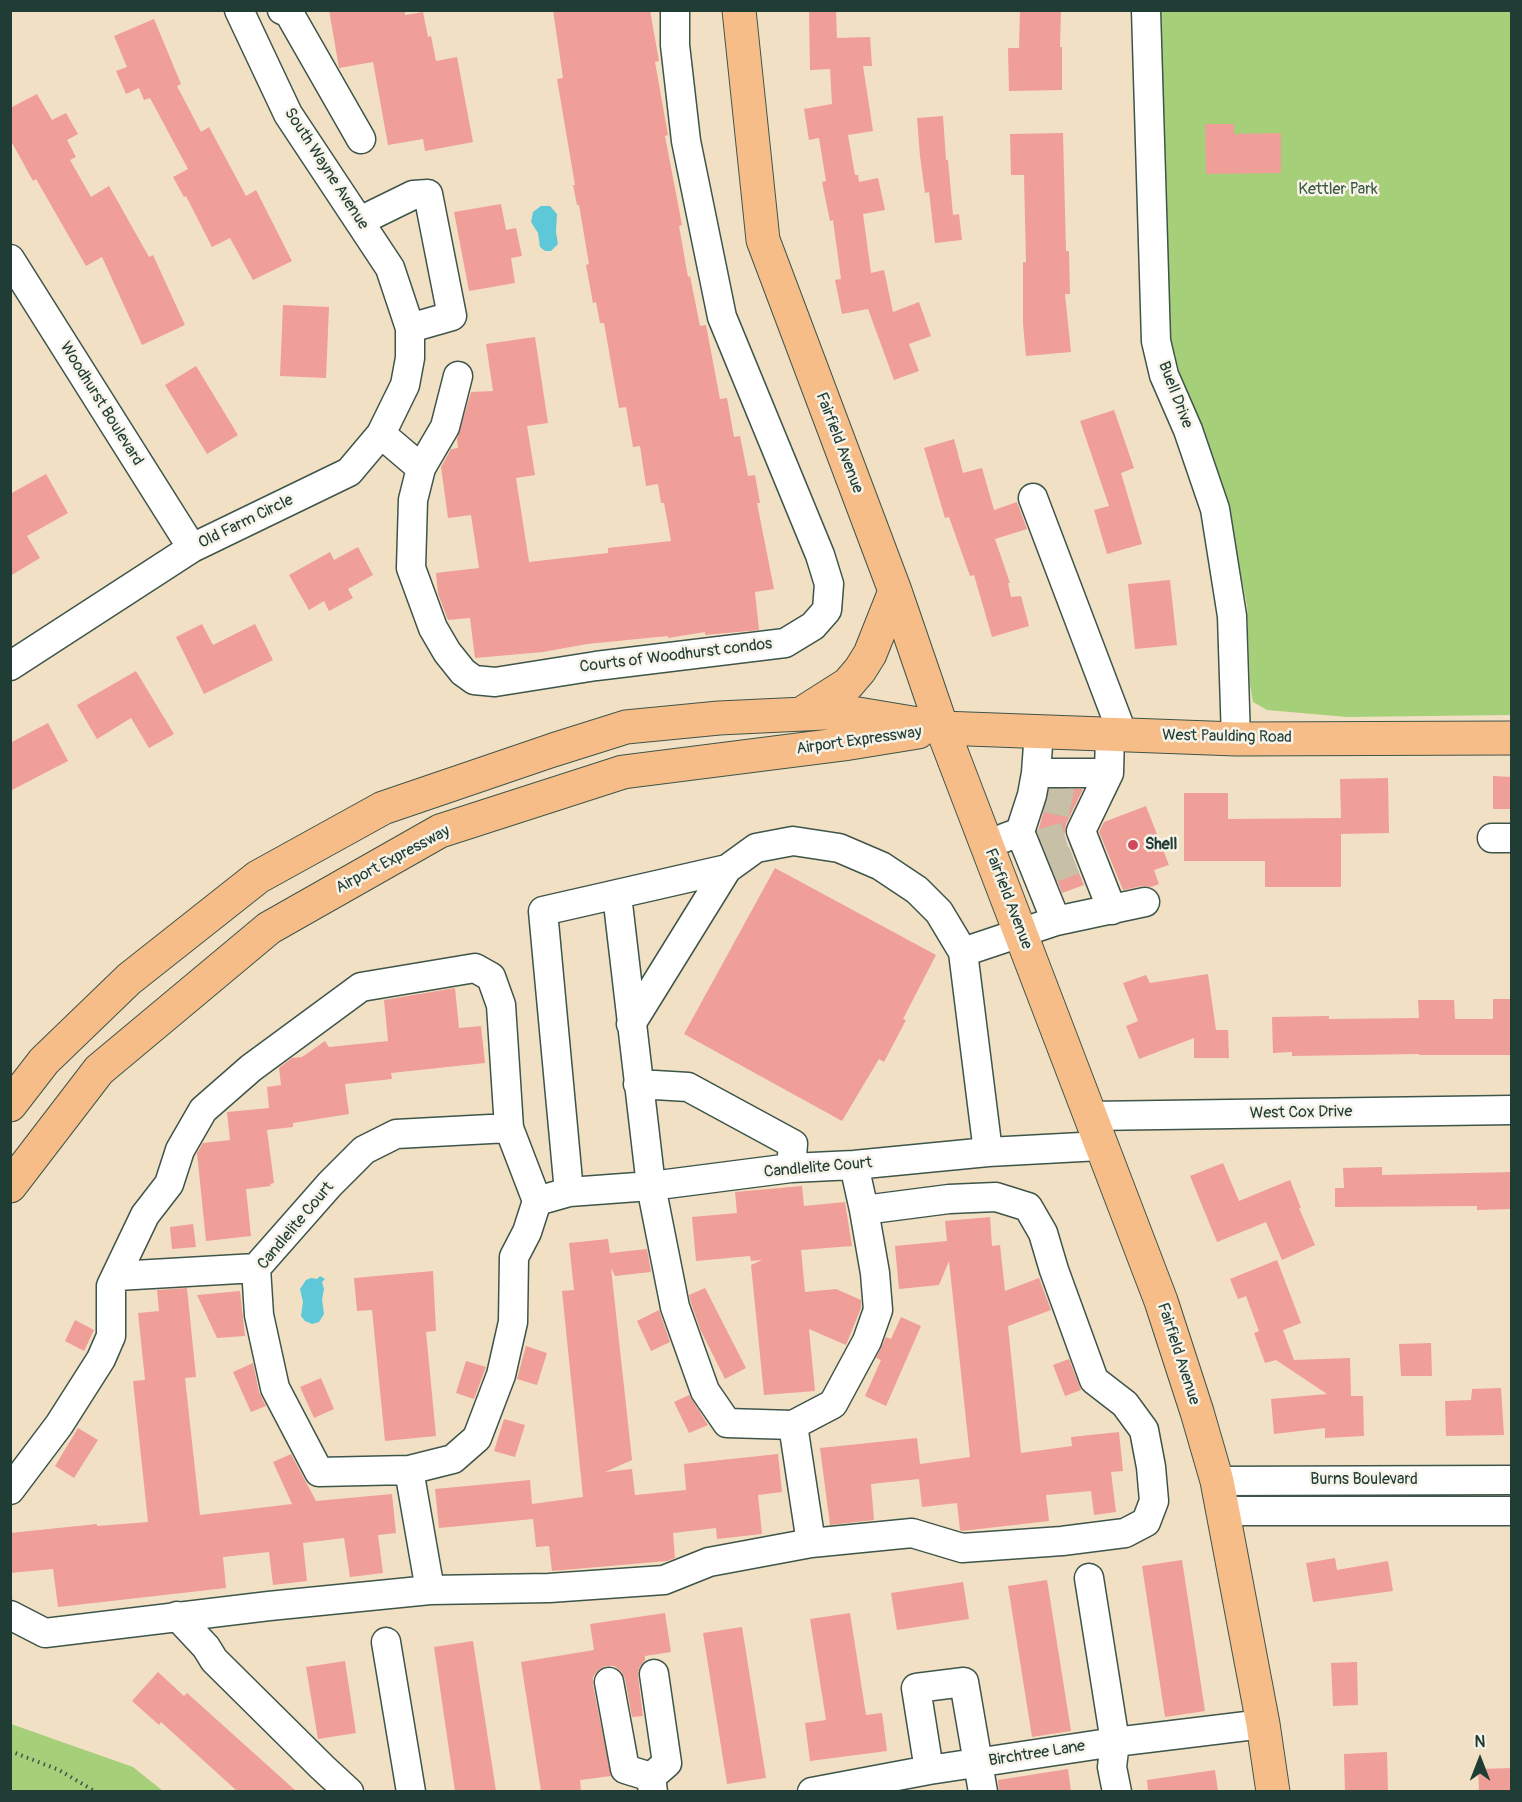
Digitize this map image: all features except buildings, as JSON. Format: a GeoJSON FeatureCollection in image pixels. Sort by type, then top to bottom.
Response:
{"type":"FeatureCollection","features":[{"type":"Feature","properties":{"kind":"main road","name":"Fairfield Avenue"},"geometry":{"type":"LineString","coordinates":[[739,10],[763,240],[895,591],[942,728],[1161,1301],[1197,1412],[1220,1496],[1263,1724],[1273,1791]]}},
{"type":"Feature","properties":{"kind":"main road"},"geometry":{"type":"LineString","coordinates":[[801,714],[848,684],[860,670],[870,654],[895,591]]}},
{"type":"Feature","properties":{"kind":"main road","name":"Airport Expressway"},"geometry":{"type":"LineString","coordinates":[[10,1105],[45,1061],[129,979],[258,877],[383,808],[626,727],[720,718],[846,712],[942,728]]}},
{"type":"Feature","properties":{"kind":"main road","name":"West Paulding Road"},"geometry":{"type":"LineString","coordinates":[[942,728],[1236,739],[1512,738]]}},
{"type":"Feature","properties":{"kind":"main road","name":"Airport Expressway"},"geometry":{"type":"LineString","coordinates":[[10,1186],[99,1070],[269,928],[440,831],[623,771],[844,744],[942,728]]}},
{"type":"Feature","properties":{"kind":"street","name":"South Wayne Avenue"},"geometry":{"type":"LineString","coordinates":[[238,10],[288,114],[390,268],[410,328]]}},
{"type":"Feature","properties":{"kind":"street"},"geometry":{"type":"LineString","coordinates":[[282,10],[289,13],[361,140]]}},
{"type":"Feature","properties":{"kind":"street","name":"Courts of Woodhurst condos"},"geometry":{"type":"LineString","coordinates":[[458,376],[445,427],[421,468],[413,500],[411,568],[433,628],[447,652],[463,672],[474,680],[495,682],[596,666],[785,643],[813,626],[827,610],[829,584],[820,555],[722,317],[686,141],[675,45],[675,10]]}},
{"type":"Feature","properties":{"kind":"street","name":"Buell Drive"},"geometry":{"type":"LineString","coordinates":[[1146,10],[1156,341],[1164,375],[1188,430],[1215,509],[1232,616],[1236,739]]}},
{"type":"Feature","properties":{"kind":"street"},"geometry":{"type":"LineString","coordinates":[[360,221],[413,195],[428,194],[452,316],[410,328]]}},
{"type":"Feature","properties":{"kind":"street","name":"Woodhurst Boulevard"},"geometry":{"type":"LineString","coordinates":[[10,259],[192,548]]}},
{"type":"Feature","properties":{"kind":"street","name":"Old Farm Circle"},"geometry":{"type":"LineString","coordinates":[[10,666],[192,548],[349,472],[381,434],[405,385],[410,358],[410,328]]}},
{"type":"Feature","properties":{"kind":"street"},"geometry":{"type":"LineString","coordinates":[[381,434],[421,468]]}},
{"type":"Feature","properties":{"kind":"street"},"geometry":{"type":"LineString","coordinates":[[1033,498],[1117,734],[1109,773],[1082,832],[1112,910]]}},
{"type":"Feature","properties":{"kind":"street"},"geometry":{"type":"LineString","coordinates":[[1039,731],[1035,853],[1056,921]]}},
{"type":"Feature","properties":{"kind":"street"},"geometry":{"type":"LineString","coordinates":[[1038,789],[1109,773]]}},
{"type":"Feature","properties":{"kind":"street"},"geometry":{"type":"LineString","coordinates":[[631,1024],[728,869],[756,848],[793,841],[838,849],[881,866],[917,890],[939,912],[963,952],[988,1152]]}},
{"type":"Feature","properties":{"kind":"street"},"geometry":{"type":"LineString","coordinates":[[986,844],[1035,853]]}},
{"type":"Feature","properties":{"kind":"street"},"geometry":{"type":"LineString","coordinates":[[569,1192],[543,911],[728,869]]}},
{"type":"Feature","properties":{"kind":"street"},"geometry":{"type":"LineString","coordinates":[[617,895],[651,1186],[675,1307],[705,1391],[728,1423],[794,1425],[833,1404],[867,1341],[875,1322],[879,1300],[854,1165]]}},
{"type":"Feature","properties":{"kind":"street"},"geometry":{"type":"LineString","coordinates":[[963,952],[1056,921],[1145,902]]}},
{"type":"Feature","properties":{"kind":"street"},"geometry":{"type":"LineString","coordinates":[[10,1490],[59,1425],[101,1359],[111,1336],[111,1286],[146,1215],[169,1184],[180,1150],[203,1110],[251,1068],[362,987],[475,968],[491,976],[501,1005],[509,1128],[537,1201]]}},
{"type":"Feature","properties":{"kind":"street"},"geometry":{"type":"LineString","coordinates":[[638,1084],[688,1087],[794,1144],[791,1168]]}},
{"type":"Feature","properties":{"kind":"street","name":"West Cox Drive"},"geometry":{"type":"LineString","coordinates":[[1095,1131],[1512,1110]]}},
{"type":"Feature","properties":{"kind":"street","name":"Candlelite Court"},"geometry":{"type":"LineString","coordinates":[[509,1128],[396,1134],[364,1150],[330,1184],[256,1268],[259,1315],[275,1388],[319,1472],[409,1470],[453,1459],[477,1438],[501,1375],[513,1322],[514,1257],[527,1232],[537,1201],[569,1192],[651,1186],[791,1168],[854,1165],[988,1152],[1095,1131]]}},
{"type":"Feature","properties":{"kind":"street"},"geometry":{"type":"LineString","coordinates":[[10,1615],[45,1632],[430,1590],[549,1588],[664,1580],[709,1562],[811,1543],[912,1533],[962,1548],[1125,1533],[1146,1522],[1154,1501],[1152,1467],[1143,1430],[1125,1404],[1094,1380],[1054,1270],[1044,1233],[1028,1208],[996,1197],[949,1199],[864,1210]]}},
{"type":"Feature","properties":{"kind":"street"},"geometry":{"type":"LineString","coordinates":[[117,1276],[256,1268]]}},
{"type":"Feature","properties":{"kind":"street"},"geometry":{"type":"LineString","coordinates":[[794,1425],[811,1543]]}},
{"type":"Feature","properties":{"kind":"street"},"geometry":{"type":"LineString","coordinates":[[409,1470],[430,1590]]}},
{"type":"Feature","properties":{"kind":"street","name":"Burns Boulevard"},"geometry":{"type":"LineString","coordinates":[[1220,1496],[1512,1480]]}},
{"type":"Feature","properties":{"kind":"street","name":"Burns Boulevard"},"geometry":{"type":"LineString","coordinates":[[1220,1496],[1512,1511]]}},
{"type":"Feature","properties":{"kind":"street"},"geometry":{"type":"LineString","coordinates":[[1089,1578],[1115,1742],[1112,1767],[1117,1791]]}},
{"type":"Feature","properties":{"kind":"street"},"geometry":{"type":"LineString","coordinates":[[177,1616],[206,1647],[214,1660],[349,1791]]}},
{"type":"Feature","properties":{"kind":"street"},"geometry":{"type":"LineString","coordinates":[[386,1642],[411,1791]]}},
{"type":"Feature","properties":{"kind":"street"},"geometry":{"type":"LineString","coordinates":[[609,1682],[625,1769],[652,1784],[667,1763],[654,1674]]}},
{"type":"Feature","properties":{"kind":"street"},"geometry":{"type":"LineString","coordinates":[[929,1770],[916,1688],[964,1682],[983,1791]]}},
{"type":"Feature","properties":{"kind":"street","name":"Birchtree Lane"},"geometry":{"type":"LineString","coordinates":[[812,1791],[978,1762],[1263,1724]]}},
{"type":"Feature","properties":{"kind":"path"},"geometry":{"type":"LineString","coordinates":[[10,1751],[59,1770],[96,1791]]}},
{"type":"Feature","properties":{"kind":"green space","name":"Kettler Park"},"geometry":{"type":"Polygon","coordinates":[[[1160,11],[1511,11],[1511,715],[1347,717],[1267,710],[1253,702],[1250,685],[1247,606],[1238,560],[1207,439],[1175,361],[1170,337],[1160,11]]]}},
{"type":"Feature","properties":{"kind":"green space"},"geometry":{"type":"Polygon","coordinates":[[[11,1724],[133,1767],[163,1791],[11,1791],[11,1724]]]}},
{"type":"Feature","properties":{"kind":"water"},"geometry":{"type":"Polygon","coordinates":[[[541,206],[550,206],[557,214],[558,244],[551,251],[545,251],[540,247],[538,233],[531,222],[533,212],[541,206]]]}},
{"type":"Feature","properties":{"kind":"water"},"geometry":{"type":"Polygon","coordinates":[[[320,1276],[325,1279],[322,1282],[324,1314],[319,1322],[312,1324],[301,1316],[303,1302],[300,1289],[306,1280],[317,1279],[320,1276]]]}},
{"type":"Feature","properties":{"kind":"tunnel"},"geometry":{"type":"LineString","coordinates":[[1044,798],[1078,805]]}},
{"type":"Feature","properties":{"kind":"tunnel"},"geometry":{"type":"LineString","coordinates":[[1038,844],[1072,834]]}},
{"type":"Feature","properties":{"kind":"tunnel"},"geometry":{"type":"LineString","coordinates":[[1048,870],[1081,858]]}},
{"type":"Feature","properties":{"kind":"place","name":"Shell"},"geometry":{"type":"Point","coordinates":[1133,845]}}]}
